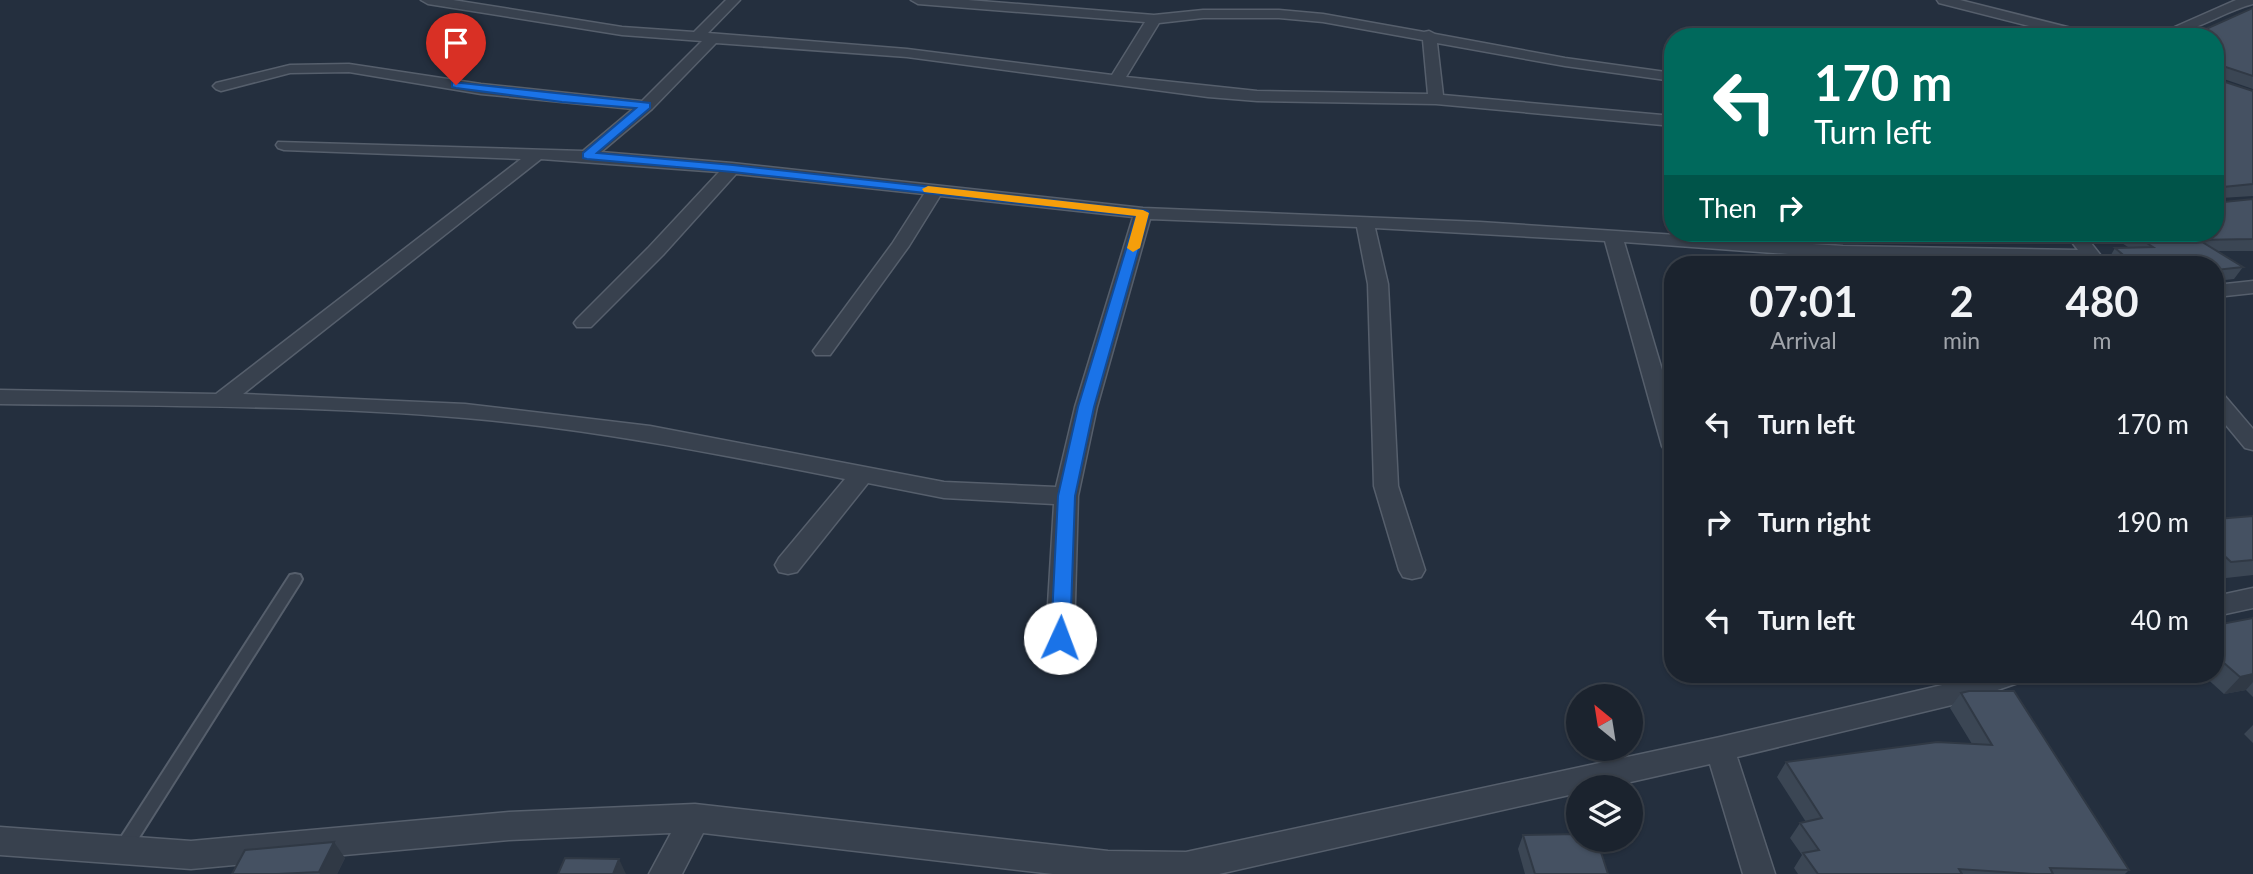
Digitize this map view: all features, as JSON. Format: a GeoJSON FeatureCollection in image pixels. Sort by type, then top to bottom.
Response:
{"type":"FeatureCollection","features":[{"type":"Feature","properties":{"kind":"street"},"geometry":{"type":"LineString","coordinates":[[428,0],[622,32],[906,53],[1116,81],[1257,96],[1436,99],[1664,120]]}},
{"type":"Feature","properties":{"kind":"street"},"geometry":{"type":"LineString","coordinates":[[696,38],[733,0]]}},
{"type":"Feature","properties":{"kind":"street"},"geometry":{"type":"LineString","coordinates":[[919,0],[1019,3],[1154,19],[1173,15],[1244,14],[1324,18],[1429,35],[1565,62],[1664,76]]}},
{"type":"Feature","properties":{"kind":"street"},"geometry":{"type":"LineString","coordinates":[[1244,14],[1256,0]]}},
{"type":"Feature","properties":{"kind":"street"},"geometry":{"type":"LineString","coordinates":[[1944,0],[2054,28]]}},
{"type":"Feature","properties":{"kind":"street"},"geometry":{"type":"LineString","coordinates":[[2180,28],[2250,0]]}},
{"type":"Feature","properties":{"kind":"street"},"geometry":{"type":"LineString","coordinates":[[2232,5],[2253,11]]}},
{"type":"Feature","properties":{"kind":"street"},"geometry":{"type":"LineString","coordinates":[[1116,81],[1154,19]]}},
{"type":"Feature","properties":{"kind":"street"},"geometry":{"type":"LineString","coordinates":[[1429,35],[1436,99]]}},
{"type":"Feature","properties":{"kind":"street"},"geometry":{"type":"LineString","coordinates":[[587,156],[646,106],[712,40]]}},
{"type":"Feature","properties":{"kind":"street"},"geometry":{"type":"LineString","coordinates":[[221,86],[290,69],[349,68],[535,96],[646,106]]}},
{"type":"Feature","properties":{"kind":"street"},"geometry":{"type":"LineString","coordinates":[[284,145],[587,156],[733,168],[1143,213],[1480,227],[1664,241]]}},
{"type":"Feature","properties":{"kind":"street"},"geometry":{"type":"LineString","coordinates":[[222,400],[539,153]]}},
{"type":"Feature","properties":{"kind":"street"},"geometry":{"type":"LineString","coordinates":[[584,323],[733,168]]}},
{"type":"Feature","properties":{"kind":"street"},"geometry":{"type":"LineString","coordinates":[[823,351],[900,246],[935,190]]}},
{"type":"Feature","properties":{"kind":"street"},"geometry":{"type":"LineString","coordinates":[[1060,638],[1066,496],[1086,407],[1143,213]]}},
{"type":"Feature","properties":{"kind":"street"},"geometry":{"type":"LineString","coordinates":[[1365,223],[1378,284],[1387,486],[1412,569]]}},
{"type":"Feature","properties":{"kind":"street"},"geometry":{"type":"LineString","coordinates":[[1613,236],[1664,414]]}},
{"type":"Feature","properties":{"kind":"street"},"geometry":{"type":"LineString","coordinates":[[1677,242],[1826,256]]}},
{"type":"Feature","properties":{"kind":"street"},"geometry":{"type":"LineString","coordinates":[[2081,242],[2093,256]]}},
{"type":"Feature","properties":{"kind":"street"},"geometry":{"type":"LineString","coordinates":[[2224,290],[2253,287]]}},
{"type":"Feature","properties":{"kind":"street"},"geometry":{"type":"LineString","coordinates":[[0,397],[222,400],[465,411],[650,433],[944,490],[1066,496]]}},
{"type":"Feature","properties":{"kind":"street"},"geometry":{"type":"LineString","coordinates":[[2224,409],[2253,443]]}},
{"type":"Feature","properties":{"kind":"street"},"geometry":{"type":"LineString","coordinates":[[788,565],[862,474]]}},
{"type":"Feature","properties":{"kind":"street"},"geometry":{"type":"LineString","coordinates":[[2224,604],[2253,598]]}},
{"type":"Feature","properties":{"kind":"street"},"geometry":{"type":"LineString","coordinates":[[0,841],[122,850],[183,865],[509,826],[695,818],[1108,866],[1185,867],[1720,749],[1956,693],[1985,683]]}},
{"type":"Feature","properties":{"kind":"street"},"geometry":{"type":"LineString","coordinates":[[1720,749],[1759,874]]}},
{"type":"Feature","properties":{"kind":"street"},"geometry":{"type":"LineString","coordinates":[[665,874],[695,818]]}},
{"type":"Feature","properties":{"kind":"lane"},"geometry":{"type":"LineString","coordinates":[[122,850],[295,579]]}},
{"type":"Feature","properties":{"kind":"building"},"geometry":{"type":"Polygon","coordinates":[[[2253,8],[2253,76],[2224,66],[2224,28],[2208,28],[2253,8]]]}},
{"type":"Feature","properties":{"kind":"building"},"geometry":{"type":"Polygon","coordinates":[[[2224,82],[2253,91],[2253,184],[2224,187],[2224,82]]]}},
{"type":"Feature","properties":{"kind":"building"},"geometry":{"type":"Polygon","coordinates":[[[2253,199],[2253,239],[2224,240],[2224,202],[2253,199]]]}},
{"type":"Feature","properties":{"kind":"building"},"geometry":{"type":"Polygon","coordinates":[[[2145,242],[2202,242],[2243,267],[2224,269],[2224,256],[2124,256],[2115,248],[2153,247],[2145,242]]]}},
{"type":"Feature","properties":{"kind":"building"},"geometry":{"type":"Polygon","coordinates":[[[2253,516],[2253,560],[2231,562],[2224,555],[2224,518],[2253,516]]]}},
{"type":"Feature","properties":{"kind":"building"},"geometry":{"type":"Polygon","coordinates":[[[2253,618],[2253,674],[2240,677],[2224,663],[2224,623],[2253,618]]]}},
{"type":"Feature","properties":{"kind":"building"},"geometry":{"type":"Polygon","coordinates":[[[2014,691],[2129,870],[2050,868],[2053,874],[2035,874],[1959,869],[1962,874],[1818,874],[1803,853],[1819,850],[1800,823],[1822,818],[1786,762],[1937,742],[1992,745],[1961,693],[2014,691]]]}},
{"type":"Feature","properties":{"kind":"building"},"geometry":{"type":"Polygon","coordinates":[[[1566,834],[1566,852],[1601,852],[1608,874],[1535,874],[1523,835],[1566,834]]]}},
{"type":"Feature","properties":{"kind":"building"},"geometry":{"type":"Polygon","coordinates":[[[334,842],[319,872],[232,874],[245,850],[334,842]]]}},
{"type":"Feature","properties":{"kind":"building"},"geometry":{"type":"Polygon","coordinates":[[[565,858],[619,859],[613,874],[558,874],[565,858]]]}},
{"type":"Feature","properties":{"kind":"slow traffic"},"geometry":{"type":"LineString","coordinates":[[928,189],[1143,213],[1133,248]]}},
{"type":"Feature","properties":{"kind":"route"},"geometry":{"type":"LineString","coordinates":[[456,85],[562,99],[646,106],[587,156],[733,168],[1143,213],[1086,407],[1066,496],[1060,638]]}}]}
